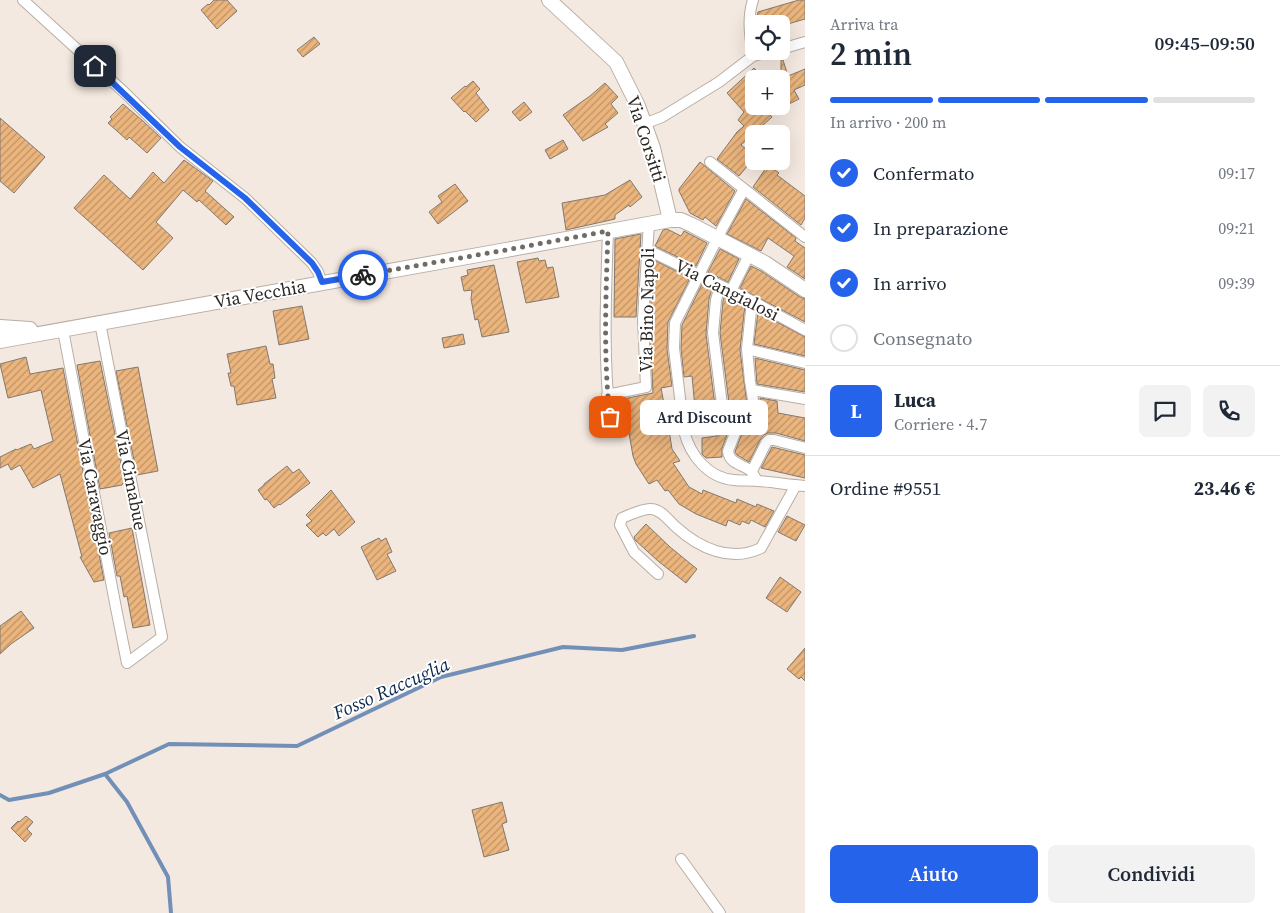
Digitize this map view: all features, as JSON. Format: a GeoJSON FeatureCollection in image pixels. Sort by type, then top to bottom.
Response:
{"type":"FeatureCollection","features":[{"type":"Feature","properties":{"kind":"street"},"geometry":{"type":"LineString","coordinates":[[22,0],[124,92],[180,147],[245,198],[312,263],[322,282]]}},
{"type":"Feature","properties":{"kind":"street","name":"Via Corsitti"},"geometry":{"type":"LineString","coordinates":[[549,0],[616,62],[638,106],[652,148],[670,220]]}},
{"type":"Feature","properties":{"kind":"street"},"geometry":{"type":"LineString","coordinates":[[750,15],[753,0]]}},
{"type":"Feature","properties":{"kind":"street"},"geometry":{"type":"LineString","coordinates":[[790,46],[805,42]]}},
{"type":"Feature","properties":{"kind":"street"},"geometry":{"type":"LineString","coordinates":[[644,124],[662,117],[719,82],[748,60]]}},
{"type":"Feature","properties":{"kind":"street"},"geometry":{"type":"LineString","coordinates":[[710,162],[805,237]]}},
{"type":"Feature","properties":{"kind":"street"},"geometry":{"type":"LineString","coordinates":[[744,189],[698,275],[675,323],[674,348],[684,431],[686,441],[691,450],[702,465],[717,475],[733,480],[755,476]]}},
{"type":"Feature","properties":{"kind":"street"},"geometry":{"type":"LineString","coordinates":[[670,220],[687,222],[718,238],[764,263],[805,290]]}},
{"type":"Feature","properties":{"kind":"street","name":"Via Vecchia"},"geometry":{"type":"LineString","coordinates":[[0,340],[670,220]]}},
{"type":"Feature","properties":{"kind":"street","name":"Via Bino Napoli"},"geometry":{"type":"LineString","coordinates":[[607,395],[646,387],[644,319],[650,223]]}},
{"type":"Feature","properties":{"kind":"street"},"geometry":{"type":"LineString","coordinates":[[608,231],[605,311],[607,395],[610,417]]}},
{"type":"Feature","properties":{"kind":"street","name":"Via Cangialosi"},"geometry":{"type":"LineString","coordinates":[[648,250],[752,301],[805,330]]}},
{"type":"Feature","properties":{"kind":"street"},"geometry":{"type":"LineString","coordinates":[[731,291],[749,255]]}},
{"type":"Feature","properties":{"kind":"street"},"geometry":{"type":"LineString","coordinates":[[720,286],[716,300],[713,333],[722,405],[730,417],[747,417],[754,406],[747,349],[752,301]]}},
{"type":"Feature","properties":{"kind":"street","name":"Via Cimabue"},"geometry":{"type":"LineString","coordinates":[[100,323],[162,637],[128,663]]}},
{"type":"Feature","properties":{"kind":"street"},"geometry":{"type":"LineString","coordinates":[[0,327],[63,330]]}},
{"type":"Feature","properties":{"kind":"street","name":"Via Caravaggio"},"geometry":{"type":"LineString","coordinates":[[63,330],[128,663]]}},
{"type":"Feature","properties":{"kind":"street"},"geometry":{"type":"LineString","coordinates":[[747,349],[805,363]]}},
{"type":"Feature","properties":{"kind":"street"},"geometry":{"type":"LineString","coordinates":[[752,390],[805,399]]}},
{"type":"Feature","properties":{"kind":"street"},"geometry":{"type":"LineString","coordinates":[[658,574],[634,552],[620,525],[622,518],[649,508],[658,510],[680,531],[700,545],[714,551],[740,555],[751,553],[761,548],[800,486],[755,476],[733,461],[728,455],[729,447],[741,418]]}},
{"type":"Feature","properties":{"kind":"street"},"geometry":{"type":"LineString","coordinates":[[755,476],[766,442],[769,440],[805,448]]}},
{"type":"Feature","properties":{"kind":"street"},"geometry":{"type":"LineString","coordinates":[[681,859],[720,913]]}},
{"type":"Feature","properties":{"kind":"building"},"geometry":{"type":"Polygon","coordinates":[[[214,0],[227,0],[237,11],[217,29],[201,10],[214,0]]]}},
{"type":"Feature","properties":{"kind":"building"},"geometry":{"type":"Polygon","coordinates":[[[805,0],[805,19],[790,23],[790,15],[758,15],[758,12],[805,0]]]}},
{"type":"Feature","properties":{"kind":"building"},"geometry":{"type":"Polygon","coordinates":[[[314,37],[320,44],[303,57],[297,50],[314,37]]]}},
{"type":"Feature","properties":{"kind":"building"},"geometry":{"type":"Polygon","coordinates":[[[781,60],[783,60],[786,70],[781,70],[781,60]]]}},
{"type":"Feature","properties":{"kind":"building"},"geometry":{"type":"Polygon","coordinates":[[[805,69],[805,85],[794,90],[799,99],[790,104],[790,75],[805,69]]]}},
{"type":"Feature","properties":{"kind":"building"},"geometry":{"type":"Polygon","coordinates":[[[745,76],[745,115],[770,115],[772,117],[763,125],[745,125],[745,141],[741,145],[745,148],[745,169],[739,176],[717,159],[737,132],[744,126],[738,120],[744,112],[727,93],[745,76]]]}},
{"type":"Feature","properties":{"kind":"building"},"geometry":{"type":"Polygon","coordinates":[[[473,81],[480,89],[476,93],[489,110],[476,122],[451,98],[473,81]]]}},
{"type":"Feature","properties":{"kind":"building"},"geometry":{"type":"Polygon","coordinates":[[[605,83],[618,97],[611,104],[618,113],[605,124],[608,127],[583,141],[563,115],[605,83]]]}},
{"type":"Feature","properties":{"kind":"building"},"geometry":{"type":"Polygon","coordinates":[[[524,102],[532,112],[520,121],[512,112],[524,102]]]}},
{"type":"Feature","properties":{"kind":"building"},"geometry":{"type":"Polygon","coordinates":[[[123,104],[161,138],[147,153],[129,137],[127,140],[108,123],[112,119],[110,117],[123,104]]]}},
{"type":"Feature","properties":{"kind":"building"},"geometry":{"type":"Polygon","coordinates":[[[0,118],[45,157],[14,193],[0,181],[0,118]]]}},
{"type":"Feature","properties":{"kind":"building"},"geometry":{"type":"Polygon","coordinates":[[[563,140],[568,149],[550,159],[545,150],[563,140]]]}},
{"type":"Feature","properties":{"kind":"building"},"geometry":{"type":"Polygon","coordinates":[[[184,160],[213,181],[205,191],[234,217],[226,225],[199,200],[197,202],[183,190],[156,222],[173,238],[143,270],[74,208],[104,175],[130,199],[153,172],[164,183],[184,160]]]}},
{"type":"Feature","properties":{"kind":"building"},"geometry":{"type":"Polygon","coordinates":[[[700,162],[735,191],[716,226],[705,217],[703,220],[690,213],[679,191],[700,162]]]}},
{"type":"Feature","properties":{"kind":"building"},"geometry":{"type":"Polygon","coordinates":[[[765,170],[775,170],[779,173],[777,175],[805,196],[805,218],[801,225],[753,187],[765,170]]]}},
{"type":"Feature","properties":{"kind":"building"},"geometry":{"type":"Polygon","coordinates":[[[630,180],[642,197],[630,207],[629,205],[615,215],[615,219],[566,230],[562,203],[605,195],[630,180]]]}},
{"type":"Feature","properties":{"kind":"building"},"geometry":{"type":"Polygon","coordinates":[[[455,184],[468,201],[438,224],[429,212],[442,202],[438,196],[455,184]]]}},
{"type":"Feature","properties":{"kind":"building"},"geometry":{"type":"Polygon","coordinates":[[[746,199],[796,238],[795,241],[805,248],[805,279],[787,267],[794,256],[768,238],[761,251],[727,234],[746,199]]]}},
{"type":"Feature","properties":{"kind":"building"},"geometry":{"type":"Polygon","coordinates":[[[667,229],[681,236],[684,231],[707,243],[696,266],[655,246],[663,230],[667,229]]]}},
{"type":"Feature","properties":{"kind":"building"},"geometry":{"type":"Polygon","coordinates":[[[641,234],[636,317],[614,317],[615,239],[641,234]]]}},
{"type":"Feature","properties":{"kind":"building"},"geometry":{"type":"Polygon","coordinates":[[[720,249],[739,259],[728,282],[708,272],[720,249]]]}},
{"type":"Feature","properties":{"kind":"building"},"geometry":{"type":"Polygon","coordinates":[[[538,258],[539,261],[545,260],[547,268],[553,267],[559,297],[526,303],[517,262],[538,258]]]}},
{"type":"Feature","properties":{"kind":"building"},"geometry":{"type":"Polygon","coordinates":[[[654,260],[690,278],[668,322],[667,349],[672,386],[661,388],[665,409],[674,413],[676,421],[669,430],[672,449],[680,461],[673,463],[689,487],[702,494],[703,490],[736,503],[737,499],[756,507],[757,504],[774,511],[765,527],[751,520],[749,524],[742,521],[740,525],[728,520],[726,526],[696,514],[679,504],[668,490],[665,491],[657,480],[649,484],[636,464],[623,399],[653,393],[650,316],[654,260]]]}},
{"type":"Feature","properties":{"kind":"building"},"geometry":{"type":"Polygon","coordinates":[[[494,265],[509,332],[482,337],[478,319],[475,320],[471,299],[472,290],[464,291],[461,277],[468,275],[467,270],[494,265]]]}},
{"type":"Feature","properties":{"kind":"building"},"geometry":{"type":"Polygon","coordinates":[[[751,266],[805,299],[805,322],[740,288],[751,266]]]}},
{"type":"Feature","properties":{"kind":"building"},"geometry":{"type":"Polygon","coordinates":[[[702,284],[712,289],[709,299],[706,334],[715,406],[718,412],[698,415],[697,407],[695,408],[692,376],[684,377],[681,348],[682,325],[702,284]]]}},
{"type":"Feature","properties":{"kind":"building"},"geometry":{"type":"Polygon","coordinates":[[[725,295],[745,305],[740,350],[747,405],[745,408],[739,409],[733,409],[729,403],[720,333],[725,295]]]}},
{"type":"Feature","properties":{"kind":"building"},"geometry":{"type":"Polygon","coordinates":[[[302,306],[309,339],[279,345],[273,311],[302,306]]]}},
{"type":"Feature","properties":{"kind":"building"},"geometry":{"type":"Polygon","coordinates":[[[758,312],[805,337],[805,356],[754,344],[758,312]]]}},
{"type":"Feature","properties":{"kind":"building"},"geometry":{"type":"Polygon","coordinates":[[[463,334],[465,344],[444,348],[442,338],[463,334]]]}},
{"type":"Feature","properties":{"kind":"building"},"geometry":{"type":"Polygon","coordinates":[[[266,346],[270,364],[273,364],[275,378],[272,379],[276,398],[237,405],[234,386],[231,386],[228,373],[231,373],[227,354],[266,346]]]}},
{"type":"Feature","properties":{"kind":"building"},"geometry":{"type":"Polygon","coordinates":[[[26,357],[30,374],[63,368],[104,580],[94,582],[80,557],[82,557],[60,474],[33,488],[20,465],[11,470],[8,464],[0,468],[0,457],[31,444],[34,449],[53,441],[41,390],[8,398],[0,364],[26,357]]]}},
{"type":"Feature","properties":{"kind":"building"},"geometry":{"type":"Polygon","coordinates":[[[755,358],[805,370],[805,392],[757,384],[755,358]]]}},
{"type":"Feature","properties":{"kind":"building"},"geometry":{"type":"Polygon","coordinates":[[[100,361],[125,483],[100,489],[77,365],[100,361]]]}},
{"type":"Feature","properties":{"kind":"building"},"geometry":{"type":"Polygon","coordinates":[[[138,367],[158,471],[137,475],[116,371],[138,367]]]}},
{"type":"Feature","properties":{"kind":"building"},"geometry":{"type":"Polygon","coordinates":[[[760,398],[777,401],[778,413],[805,418],[805,441],[776,433],[768,433],[760,440],[749,462],[735,452],[742,433],[760,410],[760,398]]]}},
{"type":"Feature","properties":{"kind":"building"},"geometry":{"type":"Polygon","coordinates":[[[717,427],[730,427],[722,448],[722,457],[706,458],[702,454],[702,438],[717,436],[717,427]]]}},
{"type":"Feature","properties":{"kind":"building"},"geometry":{"type":"Polygon","coordinates":[[[772,447],[805,455],[805,478],[761,468],[772,447]]]}},
{"type":"Feature","properties":{"kind":"building"},"geometry":{"type":"Polygon","coordinates":[[[287,466],[293,473],[299,469],[310,483],[274,508],[258,490],[287,466]]]}},
{"type":"Feature","properties":{"kind":"building"},"geometry":{"type":"Polygon","coordinates":[[[331,490],[355,522],[339,536],[334,529],[326,536],[323,533],[318,537],[306,525],[312,521],[306,515],[331,490]]]}},
{"type":"Feature","properties":{"kind":"building"},"geometry":{"type":"Polygon","coordinates":[[[787,516],[805,525],[796,541],[778,532],[787,516]]]}},
{"type":"Feature","properties":{"kind":"building"},"geometry":{"type":"Polygon","coordinates":[[[646,524],[697,569],[686,583],[635,540],[634,537],[646,524]]]}},
{"type":"Feature","properties":{"kind":"building"},"geometry":{"type":"Polygon","coordinates":[[[132,528],[150,625],[133,628],[127,596],[124,597],[120,576],[117,576],[109,533],[132,528]]]}},
{"type":"Feature","properties":{"kind":"building"},"geometry":{"type":"Polygon","coordinates":[[[379,538],[381,541],[386,538],[392,552],[387,554],[396,571],[377,580],[361,547],[379,538]]]}},
{"type":"Feature","properties":{"kind":"building"},"geometry":{"type":"Polygon","coordinates":[[[780,577],[801,592],[787,612],[766,598],[780,577]]]}},
{"type":"Feature","properties":{"kind":"building"},"geometry":{"type":"Polygon","coordinates":[[[21,611],[34,628],[0,654],[0,626],[21,611]]]}},
{"type":"Feature","properties":{"kind":"building"},"geometry":{"type":"Polygon","coordinates":[[[805,648],[805,681],[801,677],[799,679],[787,669],[805,648]]]}},
{"type":"Feature","properties":{"kind":"building"},"geometry":{"type":"Polygon","coordinates":[[[502,802],[507,822],[502,824],[509,850],[484,857],[472,810],[502,802]]]}},
{"type":"Feature","properties":{"kind":"building"},"geometry":{"type":"Polygon","coordinates":[[[26,816],[33,822],[27,829],[32,834],[25,842],[11,828],[26,816]]]}},
{"type":"Feature","properties":{"kind":"waterway","name":"Fosso Raccuglia"},"geometry":{"type":"LineString","coordinates":[[0,795],[9,800],[49,793],[105,774],[169,744],[297,746],[441,677],[563,647],[622,650],[694,636]]}},
{"type":"Feature","properties":{"kind":"waterway","name":"Fosso Raccuglia"},"geometry":{"type":"LineString","coordinates":[[105,774],[127,802],[168,877],[171,913]]}},
{"type":"Feature","properties":{"kind":"way so far"},"geometry":{"type":"LineString","coordinates":[[363,275],[608,231],[605,311],[607,395],[610,417]]}},
{"type":"Feature","properties":{"kind":"place","name":"Ard Discount"},"geometry":{"type":"Point","coordinates":[610,417]}},
{"type":"Feature","properties":{"kind":"route"},"geometry":{"type":"LineString","coordinates":[[95,66],[180,147],[245,198],[312,263],[322,282],[363,275]]}}]}
